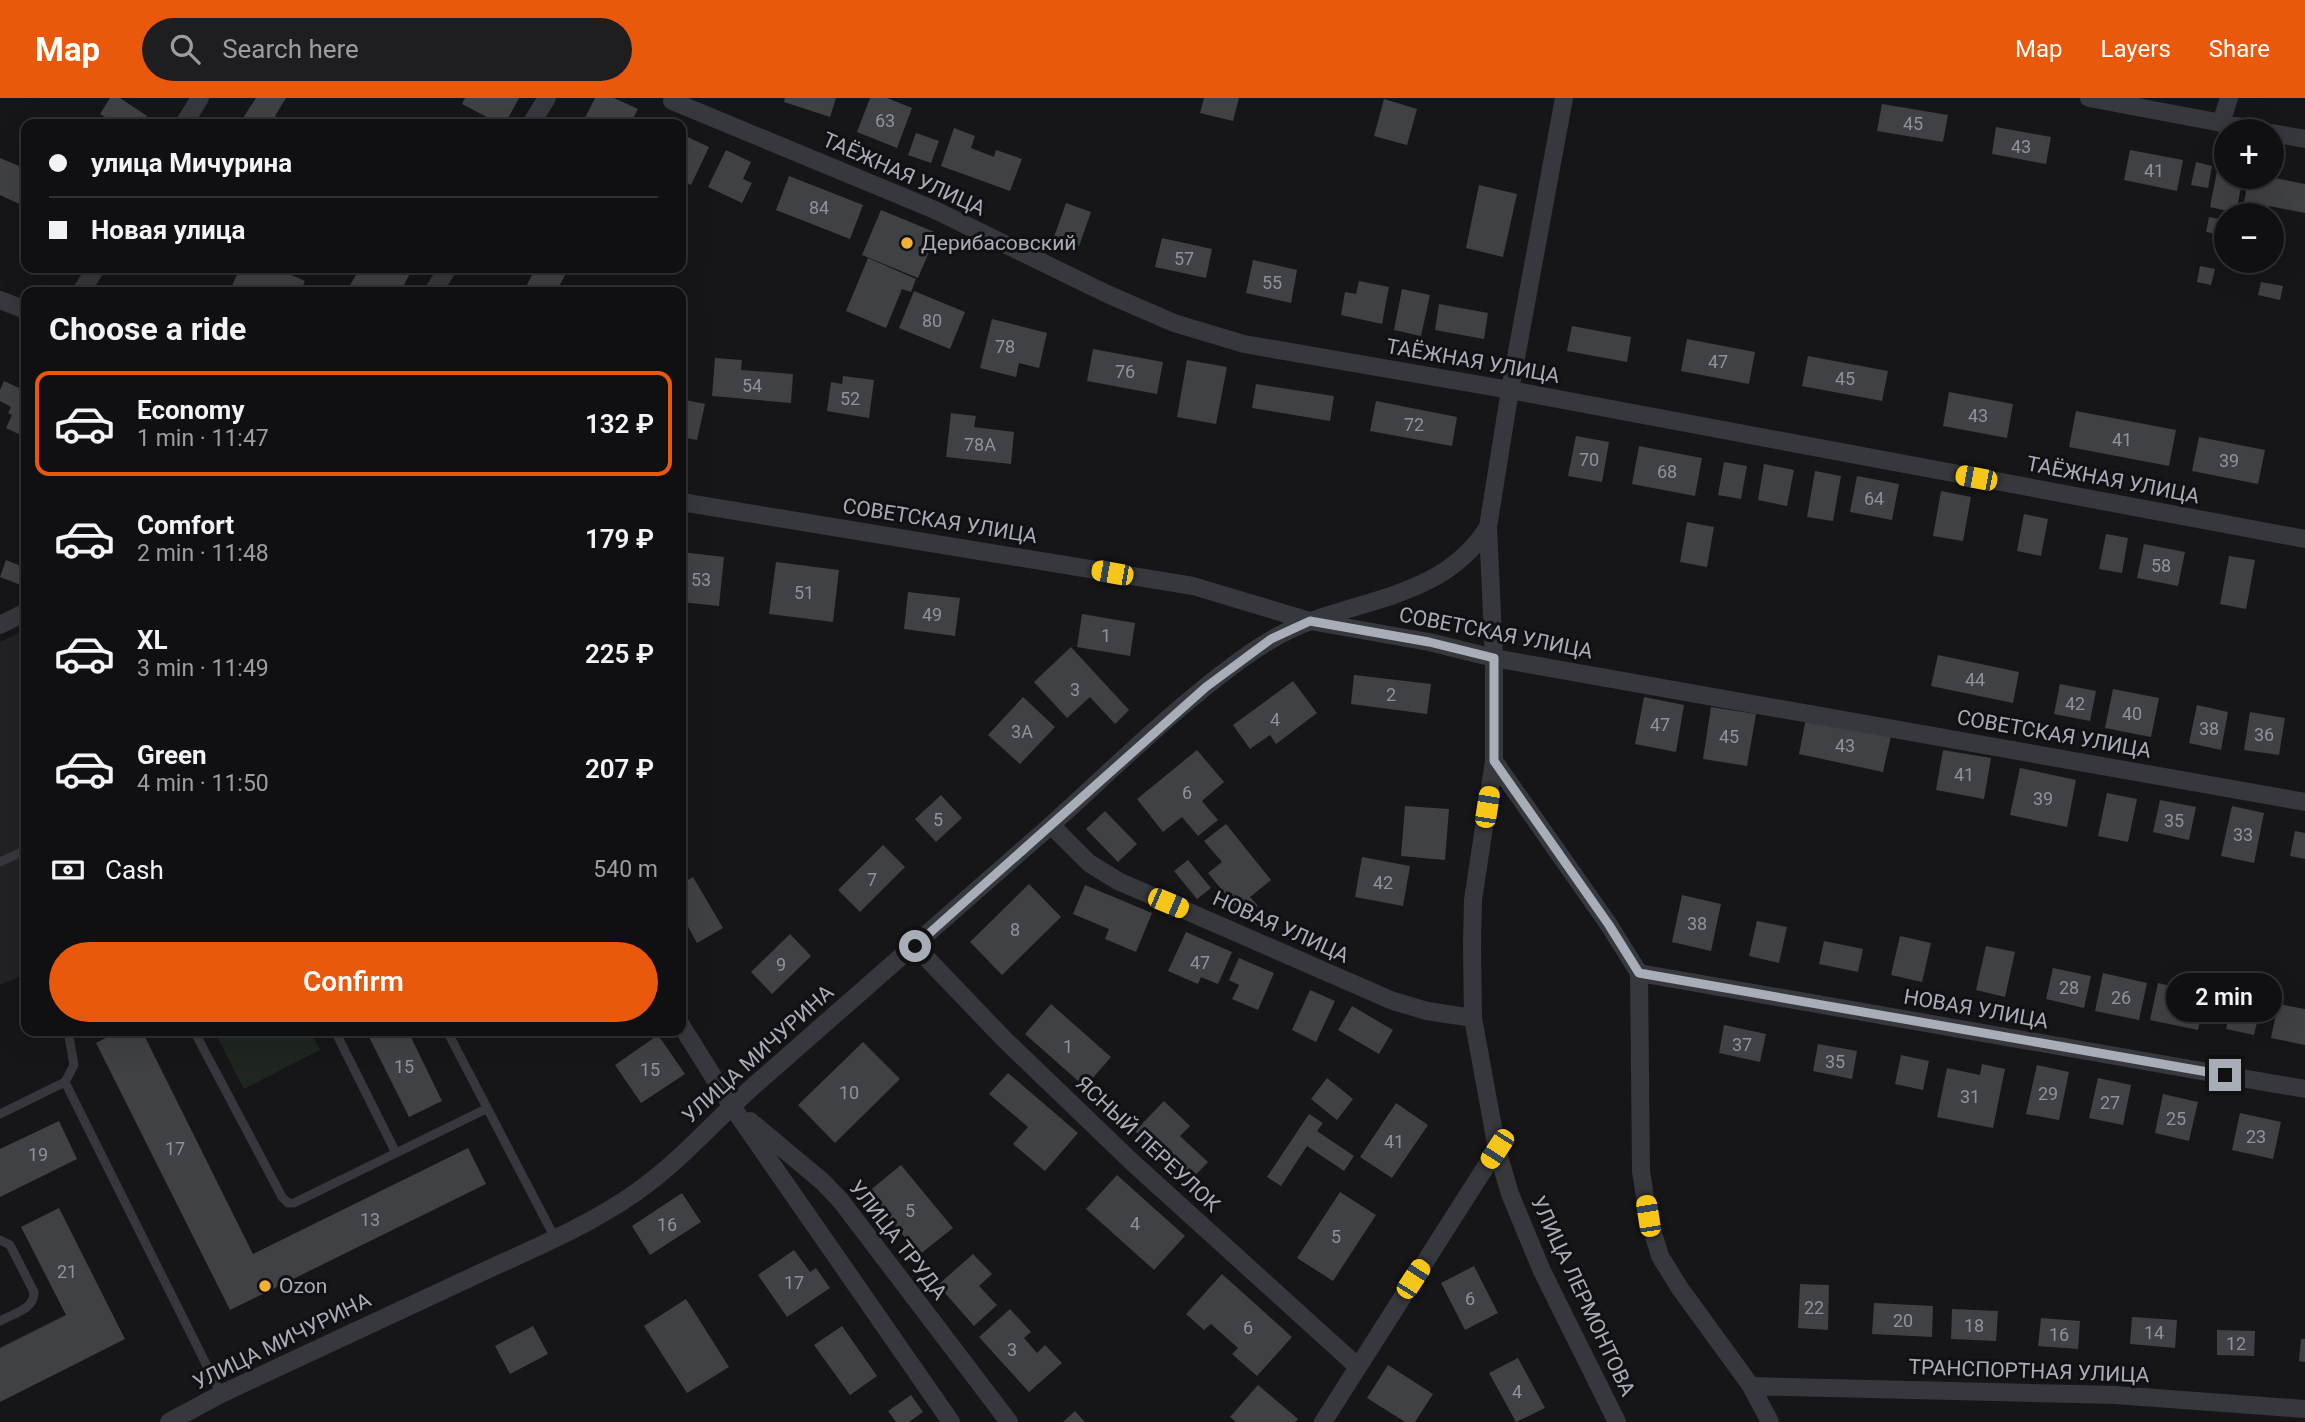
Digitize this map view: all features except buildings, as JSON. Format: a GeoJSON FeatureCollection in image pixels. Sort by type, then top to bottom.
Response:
{"type":"FeatureCollection","features":[{"type":"Feature","properties":{"kind":"street"},"geometry":{"type":"LineString","coordinates":[[187,119],[201,98]]}},
{"type":"Feature","properties":{"kind":"street"},"geometry":{"type":"LineString","coordinates":[[534,119],[547,98]]}},
{"type":"Feature","properties":{"kind":"street","name":"УЛИЦА ЛЕРМОНТОВА"},"geometry":{"type":"LineString","coordinates":[[1563,98],[1488,527],[1494,658],[1494,761],[1473,900],[1473,1018],[1497,1149],[1510,1194],[1542,1271],[1617,1422]]}},
{"type":"Feature","properties":{"kind":"street"},"geometry":{"type":"LineString","coordinates":[[2089,98],[2214,122]]}},
{"type":"Feature","properties":{"kind":"street"},"geometry":{"type":"LineString","coordinates":[[2222,119],[2229,98]]}},
{"type":"Feature","properties":{"kind":"street","name":"ТАЁЖНАЯ УЛИЦА"},"geometry":{"type":"LineString","coordinates":[[673,101],[906,197],[1105,293],[1174,323],[1244,344],[1510,390],[2305,539]]}},
{"type":"Feature","properties":{"kind":"street"},"geometry":{"type":"LineString","coordinates":[[2284,135],[2305,139]]}},
{"type":"Feature","properties":{"kind":"street"},"geometry":{"type":"LineString","coordinates":[[0,300],[21,308]]}},
{"type":"Feature","properties":{"kind":"street","name":"СОВЕТСКАЯ УЛИЦА"},"geometry":{"type":"LineString","coordinates":[[686,503],[1194,586],[1310,621],[1429,642],[1494,658],[2305,803]]}},
{"type":"Feature","properties":{"kind":"street","name":"УЛИЦА МИЧУРИНА"},"geometry":{"type":"LineString","coordinates":[[169,1422],[221,1394],[555,1238],[613,1208],[639,1191],[732,1105],[1206,687],[1271,639],[1310,621],[1404,592],[1442,575],[1462,561],[1477,545],[1488,527]]}},
{"type":"Feature","properties":{"kind":"street"},"geometry":{"type":"LineString","coordinates":[[0,625],[21,614]]}},
{"type":"Feature","properties":{"kind":"street"},"geometry":{"type":"LineString","coordinates":[[1494,761],[1609,925],[1639,973],[1641,1171],[1648,1216],[1660,1256],[1679,1287],[1751,1386],[1770,1422]]}},
{"type":"Feature","properties":{"kind":"street","name":"НОВАЯ УЛИЦА"},"geometry":{"type":"LineString","coordinates":[[1051,825],[1089,863],[1118,881],[1393,1001],[1427,1011],[1473,1018]]}},
{"type":"Feature","properties":{"kind":"street","name":"ЯСНЫЙ ПЕРЕУЛОК"},"geometry":{"type":"LineString","coordinates":[[915,946],[1004,1039],[1132,1162],[1357,1366]]}},
{"type":"Feature","properties":{"kind":"street","name":"НОВАЯ УЛИЦА"},"geometry":{"type":"LineString","coordinates":[[1639,973],[2305,1089]]}},
{"type":"Feature","properties":{"kind":"street","name":"УЛИЦА ТРУДА"},"geometry":{"type":"LineString","coordinates":[[686,1033],[732,1105],[951,1422]]}},
{"type":"Feature","properties":{"kind":"street","name":"УЛИЦА ТРУДА"},"geometry":{"type":"LineString","coordinates":[[732,1105],[841,1200],[1009,1422]]}},
{"type":"Feature","properties":{"kind":"street"},"geometry":{"type":"LineString","coordinates":[[1323,1422],[1497,1149]]}},
{"type":"Feature","properties":{"kind":"street","name":"ТРАНСПОРТНАЯ УЛИЦА"},"geometry":{"type":"LineString","coordinates":[[1751,1386],[2115,1395],[2305,1409]]}},
{"type":"Feature","properties":{"kind":"lane"},"geometry":{"type":"LineString","coordinates":[[0,862],[21,852]]}},
{"type":"Feature","properties":{"kind":"lane"},"geometry":{"type":"LineString","coordinates":[[0,1114],[65,1082],[74,1065],[69,1036]]}},
{"type":"Feature","properties":{"kind":"lane"},"geometry":{"type":"LineString","coordinates":[[197,1036],[282,1197],[288,1203],[294,1203],[486,1109]]}},
{"type":"Feature","properties":{"kind":"lane"},"geometry":{"type":"LineString","coordinates":[[338,1036],[396,1153]]}},
{"type":"Feature","properties":{"kind":"lane"},"geometry":{"type":"LineString","coordinates":[[450,1036],[555,1238]]}},
{"type":"Feature","properties":{"kind":"lane"},"geometry":{"type":"LineString","coordinates":[[65,1082],[221,1394]]}},
{"type":"Feature","properties":{"kind":"lane"},"geometry":{"type":"LineString","coordinates":[[0,1240],[10,1245],[34,1292],[31,1306],[0,1321]]}},
{"type":"Feature","properties":{"kind":"shaded area"},"geometry":{"type":"Polygon","coordinates":[[[19,633],[21,637],[21,976],[0,985],[0,642],[19,633]]]}},
{"type":"Feature","properties":{"kind":"shaded area"},"geometry":{"type":"Polygon","coordinates":[[[217,1036],[313,1036],[320,1050],[244,1089],[217,1036]]]}},
{"type":"Feature","properties":{"kind":"place","name":"Дерибасовский"},"geometry":{"type":"Point","coordinates":[907,243]}},
{"type":"Feature","properties":{"kind":"place","name":"Ozon"},"geometry":{"type":"Point","coordinates":[265,1286]}},
{"type":"Feature","properties":{"kind":"route"},"geometry":{"type":"LineString","coordinates":[[915,946],[1206,687],[1271,639],[1310,621],[1429,642],[1494,658],[1494,761],[1609,925],[1639,973],[2225,1075]]}}]}
